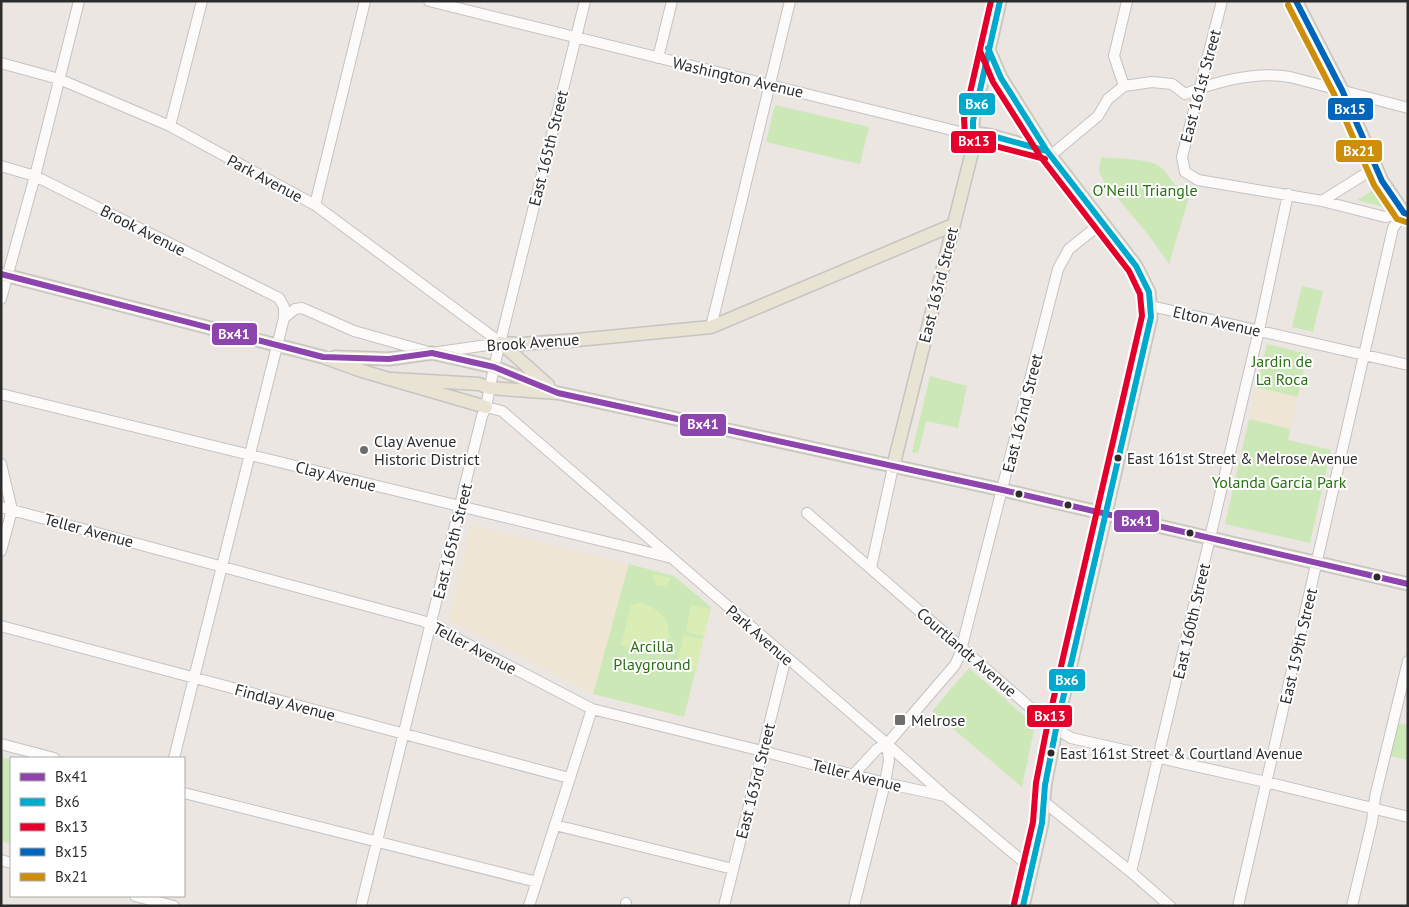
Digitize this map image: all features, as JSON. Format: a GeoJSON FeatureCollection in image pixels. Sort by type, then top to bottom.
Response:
{"type":"FeatureCollection","features":[{"type":"Feature","properties":{"kind":"main road","name":"East 163rd Street"},"geometry":{"type":"LineString","coordinates":[[893,467],[973,148],[974,120],[988,48],[1000,1]]}},
{"type":"Feature","properties":{"kind":"main road"},"geometry":{"type":"LineString","coordinates":[[1296,1],[1342,90],[1382,181],[1406,214]]}},
{"type":"Feature","properties":{"kind":"main road","name":"Elton Avenue"},"geometry":{"type":"LineString","coordinates":[[988,48],[1001,78],[1049,154],[1140,272],[1151,306]]}},
{"type":"Feature","properties":{"kind":"main road","name":"Washington Avenue"},"geometry":{"type":"LineString","coordinates":[[973,133],[989,134],[1049,154]]}},
{"type":"Feature","properties":{"kind":"main road","name":"Brook Avenue"},"geometry":{"type":"LineString","coordinates":[[501,343],[521,344],[577,340],[711,326],[953,225]]}},
{"type":"Feature","properties":{"kind":"main road"},"geometry":{"type":"LineString","coordinates":[[4,275],[323,357],[362,371],[486,407]]}},
{"type":"Feature","properties":{"kind":"main road"},"geometry":{"type":"LineString","coordinates":[[1023,906],[1042,823],[1045,785],[1056,729],[1150,324],[1151,306]]}},
{"type":"Feature","properties":{"kind":"main road"},"geometry":{"type":"LineString","coordinates":[[501,343],[558,393]]}},
{"type":"Feature","properties":{"kind":"main road"},"geometry":{"type":"LineString","coordinates":[[323,357],[389,359],[432,353],[494,366],[558,393]]}},
{"type":"Feature","properties":{"kind":"main road"},"geometry":{"type":"LineString","coordinates":[[392,379],[479,384],[489,388],[558,393],[1003,490],[1408,584]]}},
{"type":"Feature","properties":{"kind":"street"},"geometry":{"type":"LineString","coordinates":[[1,299],[4,275],[35,176],[79,1]]}},
{"type":"Feature","properties":{"kind":"street"},"geometry":{"type":"LineString","coordinates":[[170,126],[202,1]]}},
{"type":"Feature","properties":{"kind":"street"},"geometry":{"type":"LineString","coordinates":[[315,205],[366,1]]}},
{"type":"Feature","properties":{"kind":"street","name":"Washington Avenue"},"geometry":{"type":"LineString","coordinates":[[429,1],[960,132],[973,133]]}},
{"type":"Feature","properties":{"kind":"street","name":"East 165th Street"},"geometry":{"type":"LineString","coordinates":[[361,906],[432,626],[482,416],[486,407],[494,366],[585,1]]}},
{"type":"Feature","properties":{"kind":"street"},"geometry":{"type":"LineString","coordinates":[[658,58],[672,1]]}},
{"type":"Feature","properties":{"kind":"street"},"geometry":{"type":"LineString","coordinates":[[711,326],[790,1]]}},
{"type":"Feature","properties":{"kind":"street"},"geometry":{"type":"LineString","coordinates":[[1124,86],[1114,56],[1127,1]]}},
{"type":"Feature","properties":{"kind":"street","name":"East 161st Street"},"geometry":{"type":"LineString","coordinates":[[1222,1],[1182,157],[1185,172],[1198,180],[1288,194]]}},
{"type":"Feature","properties":{"kind":"street","name":"Park Avenue"},"geometry":{"type":"LineString","coordinates":[[1,63],[170,126],[315,205],[501,343]]}},
{"type":"Feature","properties":{"kind":"street"},"geometry":{"type":"LineString","coordinates":[[1049,154],[1098,116],[1108,98],[1124,86],[1152,82],[1172,84],[1186,94],[1201,87],[1251,76],[1271,75],[1290,77],[1408,108]]}},
{"type":"Feature","properties":{"kind":"street","name":"Brook Avenue"},"geometry":{"type":"LineString","coordinates":[[1,166],[35,176],[279,298],[284,307],[284,318]]}},
{"type":"Feature","properties":{"kind":"street"},"geometry":{"type":"LineString","coordinates":[[1322,201],[1376,167]]}},
{"type":"Feature","properties":{"kind":"street"},"geometry":{"type":"LineString","coordinates":[[1288,194],[1385,216],[1406,214]]}},
{"type":"Feature","properties":{"kind":"street","name":"East 160th Street"},"geometry":{"type":"LineString","coordinates":[[1131,872],[1259,330],[1288,194]]}},
{"type":"Feature","properties":{"kind":"street","name":"East 159th Street"},"geometry":{"type":"LineString","coordinates":[[1238,906],[1393,228],[1406,214]]}},
{"type":"Feature","properties":{"kind":"street","name":"East 162nd Street"},"geometry":{"type":"LineString","coordinates":[[854,774],[877,749],[887,744],[955,665],[962,649],[1058,269],[1069,249],[1103,222]]}},
{"type":"Feature","properties":{"kind":"street","name":"Elton Avenue"},"geometry":{"type":"LineString","coordinates":[[1151,306],[1408,364]]}},
{"type":"Feature","properties":{"kind":"street","name":"Brook Avenue"},"geometry":{"type":"LineString","coordinates":[[284,318],[295,309],[302,308],[354,331],[432,353],[501,343]]}},
{"type":"Feature","properties":{"kind":"street"},"geometry":{"type":"LineString","coordinates":[[174,757],[284,318]]}},
{"type":"Feature","properties":{"kind":"street","name":"Clay Avenue"},"geometry":{"type":"LineString","coordinates":[[1,394],[671,558]]}},
{"type":"Feature","properties":{"kind":"street","name":"Park Avenue"},"geometry":{"type":"LineString","coordinates":[[486,407],[502,411],[945,796],[1032,869]]}},
{"type":"Feature","properties":{"kind":"street"},"geometry":{"type":"LineString","coordinates":[[1,464],[12,510],[1,551]]}},
{"type":"Feature","properties":{"kind":"street","name":"East 163rd Street"},"geometry":{"type":"LineString","coordinates":[[871,568],[893,467]]}},
{"type":"Feature","properties":{"kind":"street","name":"Teller Avenue"},"geometry":{"type":"LineString","coordinates":[[1,507],[423,621],[592,709],[885,783],[945,796]]}},
{"type":"Feature","properties":{"kind":"street","name":"Courtlandt Avenue"},"geometry":{"type":"LineString","coordinates":[[807,513],[962,649],[1056,729],[1071,738],[1266,782],[1408,817]]}},
{"type":"Feature","properties":{"kind":"street","name":"Findlay Avenue"},"geometry":{"type":"LineString","coordinates":[[1,626],[569,778]]}},
{"type":"Feature","properties":{"kind":"street","name":"East 163rd Street"},"geometry":{"type":"LineString","coordinates":[[724,906],[786,657]]}},
{"type":"Feature","properties":{"kind":"street"},"geometry":{"type":"LineString","coordinates":[[1352,906],[1372,822],[1379,778],[1408,661]]}},
{"type":"Feature","properties":{"kind":"street"},"geometry":{"type":"LineString","coordinates":[[528,906],[592,709]]}},
{"type":"Feature","properties":{"kind":"street"},"geometry":{"type":"LineString","coordinates":[[1,744],[50,757]]}},
{"type":"Feature","properties":{"kind":"street"},"geometry":{"type":"LineString","coordinates":[[854,906],[885,783],[889,760],[887,744]]}},
{"type":"Feature","properties":{"kind":"street"},"geometry":{"type":"LineString","coordinates":[[185,792],[536,882]]}},
{"type":"Feature","properties":{"kind":"street"},"geometry":{"type":"LineString","coordinates":[[1043,801],[1170,906]]}},
{"type":"Feature","properties":{"kind":"street"},"geometry":{"type":"LineString","coordinates":[[555,825],[733,868]]}},
{"type":"Feature","properties":{"kind":"street"},"geometry":{"type":"LineString","coordinates":[[137,898],[174,906]]}},
{"type":"Feature","properties":{"kind":"shaded area"},"geometry":{"type":"Polygon","coordinates":[[[1256,387],[1298,397],[1290,429],[1249,419],[1256,387]]]}},
{"type":"Feature","properties":{"kind":"shaded area"},"geometry":{"type":"Polygon","coordinates":[[[471,525],[629,564],[593,694],[449,620],[471,525]]]}},
{"type":"Feature","properties":{"kind":"green space"},"geometry":{"type":"Polygon","coordinates":[[[775,105],[869,127],[860,164],[766,142],[775,105]]]}},
{"type":"Feature","properties":{"kind":"green space","name":"O'Neill Triangle"},"geometry":{"type":"Polygon","coordinates":[[[1101,157],[1154,163],[1163,170],[1175,185],[1190,194],[1169,264],[1150,237],[1104,182],[1099,171],[1101,157]]]}},
{"type":"Feature","properties":{"kind":"green space"},"geometry":{"type":"Polygon","coordinates":[[[1373,190],[1387,208],[1357,200],[1373,190]]]}},
{"type":"Feature","properties":{"kind":"green space"},"geometry":{"type":"Polygon","coordinates":[[[1302,286],[1323,291],[1313,332],[1292,327],[1302,286]]]}},
{"type":"Feature","properties":{"kind":"green space","name":"Jardin de La Roca"},"geometry":{"type":"Polygon","coordinates":[[[1267,344],[1307,354],[1298,397],[1256,387],[1267,344]]]}},
{"type":"Feature","properties":{"kind":"green space"},"geometry":{"type":"Polygon","coordinates":[[[930,376],[967,386],[958,428],[926,421],[918,453],[912,452],[930,376]]]}},
{"type":"Feature","properties":{"kind":"green space","name":"Yolanda García Park"},"geometry":{"type":"Polygon","coordinates":[[[1249,419],[1290,429],[1288,440],[1331,450],[1310,543],[1225,524],[1249,419]]]}},
{"type":"Feature","properties":{"kind":"green space","name":"Arcilla Playground"},"geometry":{"type":"Polygon","coordinates":[[[629,564],[674,576],[711,607],[684,717],[593,694],[629,564]]]}},
{"type":"Feature","properties":{"kind":"green space"},"geometry":{"type":"Polygon","coordinates":[[[654,574],[671,578],[667,585],[658,586],[653,579],[654,574]]]}},
{"type":"Feature","properties":{"kind":"green space"},"geometry":{"type":"Polygon","coordinates":[[[640,603],[650,606],[657,611],[667,623],[669,630],[668,638],[661,655],[621,645],[631,605],[640,603]]]}},
{"type":"Feature","properties":{"kind":"green space"},"geometry":{"type":"Polygon","coordinates":[[[691,605],[710,609],[704,636],[686,632],[691,605]]]}},
{"type":"Feature","properties":{"kind":"green space"},"geometry":{"type":"Polygon","coordinates":[[[684,635],[703,639],[696,672],[676,668],[684,635]]]}},
{"type":"Feature","properties":{"kind":"green space"},"geometry":{"type":"Polygon","coordinates":[[[969,668],[1035,725],[1022,787],[932,711],[969,668]]]}},
{"type":"Feature","properties":{"kind":"green space"},"geometry":{"type":"Polygon","coordinates":[[[1397,723],[1408,725],[1408,760],[1390,756],[1397,723]]]}},
{"type":"Feature","properties":{"kind":"green space"},"geometry":{"type":"Polygon","coordinates":[[[1,757],[10,760],[10,844],[1,841],[1,757]]]}},
{"type":"Feature","properties":{"kind":"transit line","name":"Bx13"},"geometry":{"type":"LineString","coordinates":[[991,1],[964,119],[965,135],[970,141],[1045,159]]}},
{"type":"Feature","properties":{"kind":"transit line","name":"Bx6"},"geometry":{"type":"LineString","coordinates":[[1000,1],[973,121],[973,133],[989,135],[1047,151]]}},
{"type":"Feature","properties":{"kind":"transit line","name":"Bx15"},"geometry":{"type":"LineString","coordinates":[[1296,1],[1342,90],[1382,181],[1404,213],[1408,214]]}},
{"type":"Feature","properties":{"kind":"transit line","name":"Bx21"},"geometry":{"type":"LineString","coordinates":[[1288,5],[1334,94],[1374,185],[1397,219],[1406,222]]}},
{"type":"Feature","properties":{"kind":"transit line","name":"Bx6"},"geometry":{"type":"LineString","coordinates":[[988,48],[1001,78],[1047,151],[1136,266],[1149,292],[1151,317],[1056,729],[1045,785],[1042,823],[1023,906]]}},
{"type":"Feature","properties":{"kind":"transit line","name":"Bx13"},"geometry":{"type":"LineString","coordinates":[[980,51],[993,82],[1040,156],[1129,271],[1140,294],[1142,316],[1047,727],[1036,783],[1033,822],[1014,904]]}},
{"type":"Feature","properties":{"kind":"transit line","name":"Bx41"},"geometry":{"type":"LineString","coordinates":[[1,274],[323,357],[389,359],[432,353],[494,367],[558,393],[1003,490],[1408,584]]}},
{"type":"Feature","properties":{"kind":"place","name":"Clay Avenue Historic District"},"geometry":{"type":"Point","coordinates":[364,450]}},
{"type":"Feature","properties":{"kind":"place","name":"East 161st Street & Melrose Avenue"},"geometry":{"type":"Point","coordinates":[1118,458]}},
{"type":"Feature","properties":{"kind":"place","name":"Melrose"},"geometry":{"type":"Point","coordinates":[900,720]}},
{"type":"Feature","properties":{"kind":"place","name":"East 161st Street & Courtland Avenue"},"geometry":{"type":"Point","coordinates":[1051,753]}}]}
